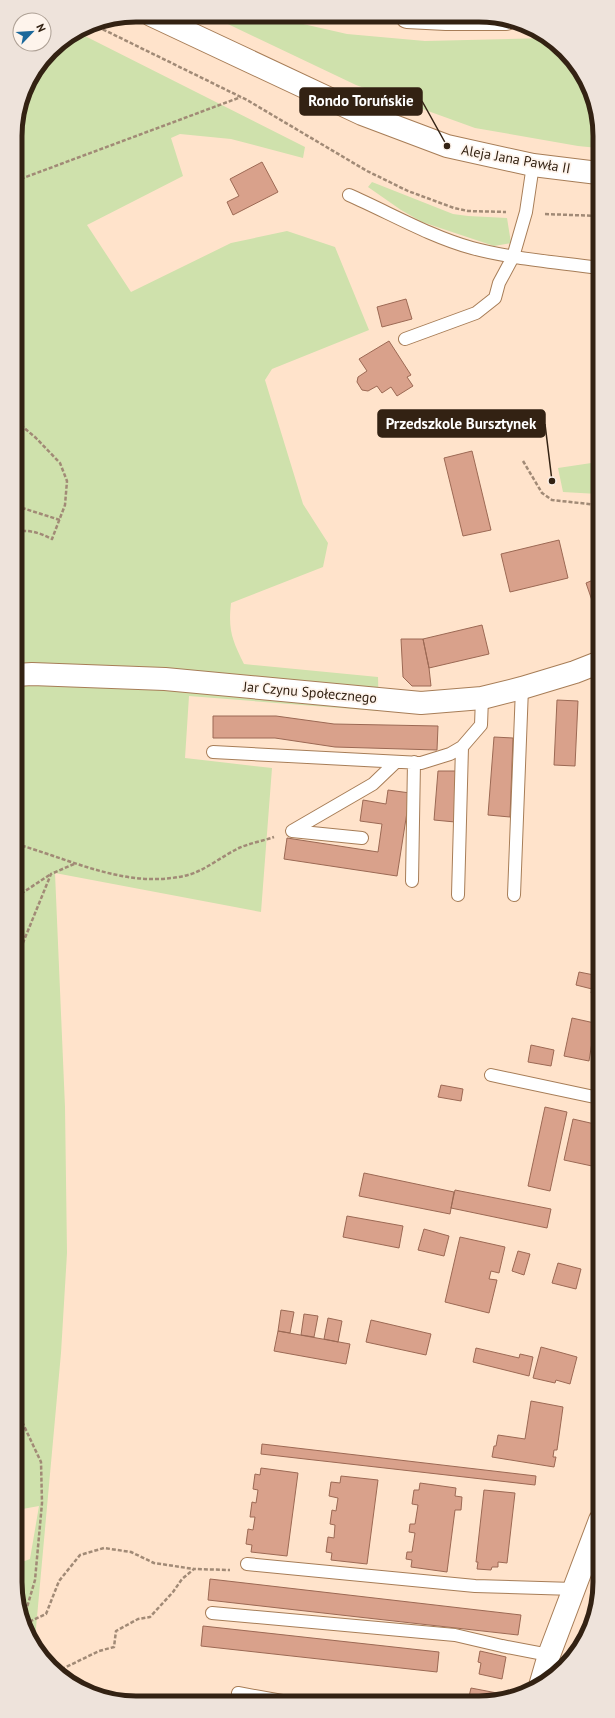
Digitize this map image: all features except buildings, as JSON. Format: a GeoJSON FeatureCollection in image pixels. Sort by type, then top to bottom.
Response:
{"type":"FeatureCollection","features":[{"type":"Feature","properties":{"kind":"street","name":"Aleja Jana Pawła II"},"geometry":{"type":"LineString","coordinates":[[166,22],[362,114],[447,146],[533,165],[593,172]]}},
{"type":"Feature","properties":{"kind":"street","name":"Jar Czynu Społecznego"},"geometry":{"type":"LineString","coordinates":[[22,675],[164,679],[421,703],[482,698],[522,688],[593,665]]}},
{"type":"Feature","properties":{"kind":"street"},"geometry":{"type":"LineString","coordinates":[[543,1676],[549,1655],[593,1540]]}},
{"type":"Feature","properties":{"kind":"lane"},"geometry":{"type":"LineString","coordinates":[[405,339],[476,313],[495,298],[499,283],[513,257],[526,212],[533,165]]}},
{"type":"Feature","properties":{"kind":"lane"},"geometry":{"type":"LineString","coordinates":[[350,195],[434,234],[471,248],[513,257],[593,267]]}},
{"type":"Feature","properties":{"kind":"lane"},"geometry":{"type":"LineString","coordinates":[[514,896],[522,688]]}},
{"type":"Feature","properties":{"kind":"lane"},"geometry":{"type":"LineString","coordinates":[[213,752],[421,763],[450,754],[462,747],[481,725],[482,698]]}},
{"type":"Feature","properties":{"kind":"lane"},"geometry":{"type":"LineString","coordinates":[[458,895],[462,747]]}},
{"type":"Feature","properties":{"kind":"lane"},"geometry":{"type":"LineString","coordinates":[[292,831],[373,784],[396,762]]}},
{"type":"Feature","properties":{"kind":"lane"},"geometry":{"type":"LineString","coordinates":[[412,881],[414,762]]}},
{"type":"Feature","properties":{"kind":"lane"},"geometry":{"type":"LineString","coordinates":[[292,831],[362,838]]}},
{"type":"Feature","properties":{"kind":"lane"},"geometry":{"type":"LineString","coordinates":[[491,1075],[593,1097]]}},
{"type":"Feature","properties":{"kind":"lane"},"geometry":{"type":"LineString","coordinates":[[247,1564],[474,1586],[574,1589]]}},
{"type":"Feature","properties":{"kind":"lane"},"geometry":{"type":"LineString","coordinates":[[212,1613],[454,1635],[549,1655]]}},
{"type":"Feature","properties":{"kind":"lane"},"geometry":{"type":"LineString","coordinates":[[238,1693],[254,1696]]}},
{"type":"Feature","properties":{"kind":"path"},"geometry":{"type":"LineString","coordinates":[[101,28],[241,97],[367,171],[408,191],[454,208],[468,211],[593,216]]}},
{"type":"Feature","properties":{"kind":"path"},"geometry":{"type":"LineString","coordinates":[[22,178],[241,97]]}},
{"type":"Feature","properties":{"kind":"path"},"geometry":{"type":"LineString","coordinates":[[22,426],[60,462],[67,481],[65,505],[52,539],[38,532],[22,531]]}},
{"type":"Feature","properties":{"kind":"path"},"geometry":{"type":"LineString","coordinates":[[523,461],[542,493],[552,500],[593,504]]}},
{"type":"Feature","properties":{"kind":"path"},"geometry":{"type":"LineString","coordinates":[[22,508],[60,520]]}},
{"type":"Feature","properties":{"kind":"path"},"geometry":{"type":"LineString","coordinates":[[22,846],[75,864],[125,877],[159,880],[189,874],[240,848],[292,831]]}},
{"type":"Feature","properties":{"kind":"path"},"geometry":{"type":"LineString","coordinates":[[22,893],[51,874],[75,864]]}},
{"type":"Feature","properties":{"kind":"path"},"geometry":{"type":"LineString","coordinates":[[22,945],[51,874]]}},
{"type":"Feature","properties":{"kind":"path"},"geometry":{"type":"LineString","coordinates":[[22,1422],[41,1462],[42,1503],[35,1580],[27,1613]]}},
{"type":"Feature","properties":{"kind":"path"},"geometry":{"type":"LineString","coordinates":[[29,1621],[46,1614],[59,1581],[80,1555],[104,1548],[131,1552],[154,1563],[194,1569],[235,1570],[247,1564]]}},
{"type":"Feature","properties":{"kind":"path"},"geometry":{"type":"LineString","coordinates":[[63,1669],[99,1651],[114,1647],[116,1631],[138,1620],[150,1617],[182,1580],[194,1569]]}},
{"type":"Feature","properties":{"kind":"green space"},"geometry":{"type":"Polygon","coordinates":[[[224,22],[294,22],[347,34],[425,41],[537,38],[560,55],[574,73],[581,86],[587,99],[591,114],[593,148],[475,128],[356,85],[224,22]]]}},
{"type":"Feature","properties":{"kind":"green space"},"geometry":{"type":"Polygon","coordinates":[[[83,35],[305,147],[303,158],[231,139],[180,134],[171,138],[183,176],[87,225],[131,292],[231,243],[287,231],[335,247],[369,330],[272,369],[265,380],[303,504],[328,543],[323,567],[231,603],[230,621],[236,648],[244,664],[378,677],[379,711],[189,696],[185,758],[272,768],[261,912],[55,873],[65,1107],[67,1253],[61,1353],[36,1636],[26,1611],[23,1597],[22,1562],[30,1559],[39,1506],[22,1509],[22,129],[26,107],[37,79],[50,61],[61,50],[83,35]]]}},
{"type":"Feature","properties":{"kind":"green space"},"geometry":{"type":"Polygon","coordinates":[[[372,182],[453,214],[507,218],[511,243],[494,246],[422,222],[401,210],[368,187],[372,182]]]}},
{"type":"Feature","properties":{"kind":"green space"},"geometry":{"type":"Polygon","coordinates":[[[593,463],[593,494],[563,492],[558,468],[593,463]]]}},
{"type":"Feature","properties":{"kind":"place","name":"Rondo Toruńskie"},"geometry":{"type":"Point","coordinates":[447,146]}},
{"type":"Feature","properties":{"kind":"place","name":"Przedszkole Bursztynek"},"geometry":{"type":"Point","coordinates":[552,481]}}]}
